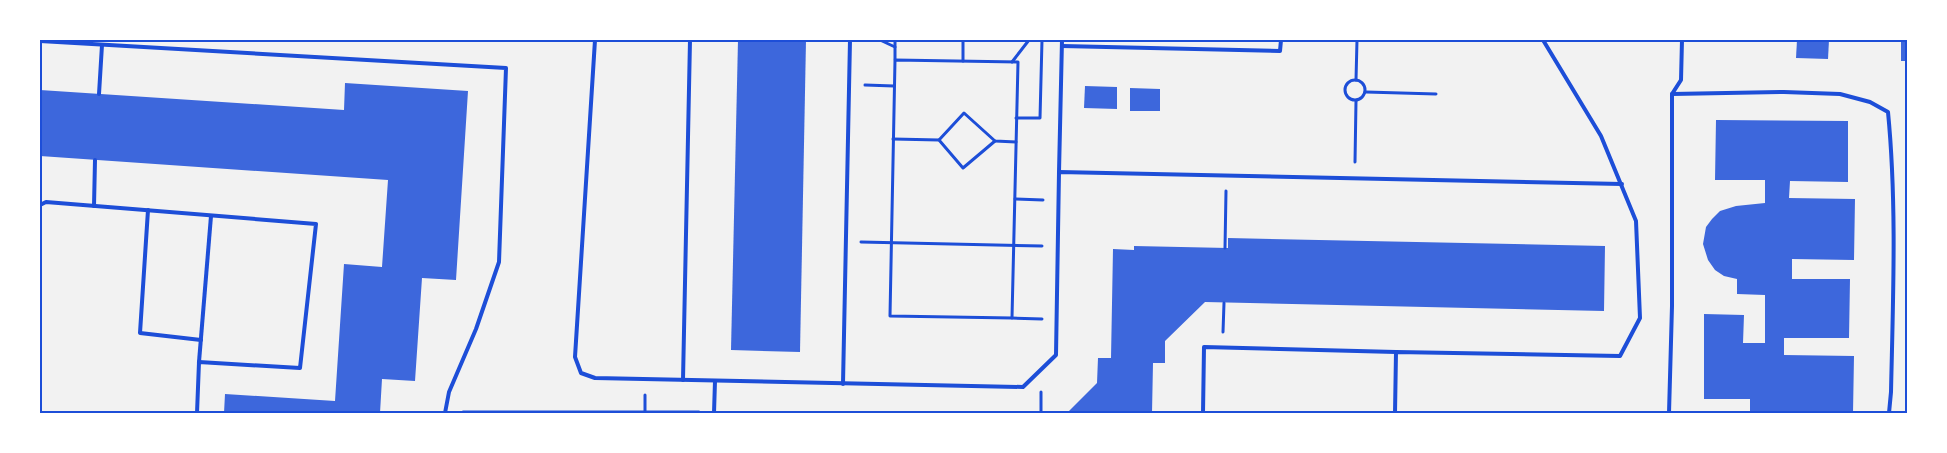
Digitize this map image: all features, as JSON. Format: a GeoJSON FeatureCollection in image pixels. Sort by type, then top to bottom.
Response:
{"type":"FeatureCollection","features":[{"type":"Feature","properties":{"kind":"lane"},"geometry":{"type":"LineString","coordinates":[[595,40],[574,357],[580,373],[595,378],[644,380],[1024,388],[1056,355],[1062,40]]}},
{"type":"Feature","properties":{"kind":"lane"},"geometry":{"type":"LineString","coordinates":[[683,380],[690,40]]}},
{"type":"Feature","properties":{"kind":"lane"},"geometry":{"type":"LineString","coordinates":[[843,384],[850,40]]}},
{"type":"Feature","properties":{"kind":"lane"},"geometry":{"type":"LineString","coordinates":[[1062,46],[1280,51],[1281,40]]}},
{"type":"Feature","properties":{"kind":"lane"},"geometry":{"type":"LineString","coordinates":[[1203,413],[1204,347],[1620,356],[1640,318],[1636,221],[1601,136],[1543,40]]}},
{"type":"Feature","properties":{"kind":"lane"},"geometry":{"type":"LineString","coordinates":[[1669,413],[1672,306],[1672,94],[1681,80],[1682,40]]}},
{"type":"Feature","properties":{"kind":"lane"},"geometry":{"type":"LineString","coordinates":[[40,41],[506,68],[499,262],[476,329],[449,392],[445,412]]}},
{"type":"Feature","properties":{"kind":"lane"},"geometry":{"type":"LineString","coordinates":[[99,94],[102,45]]}},
{"type":"Feature","properties":{"kind":"lane"},"geometry":{"type":"LineString","coordinates":[[1672,94],[1784,92],[1840,94],[1870,102],[1888,112],[1892,148],[1894,220],[1892,392],[1889,413]]}},
{"type":"Feature","properties":{"kind":"lane"},"geometry":{"type":"LineString","coordinates":[[94,206],[95,160]]}},
{"type":"Feature","properties":{"kind":"lane"},"geometry":{"type":"LineString","coordinates":[[1059,172],[1622,184]]}},
{"type":"Feature","properties":{"kind":"lane"},"geometry":{"type":"LineString","coordinates":[[40,205],[46,202],[316,224],[300,368],[200,362]]}},
{"type":"Feature","properties":{"kind":"lane"},"geometry":{"type":"LineString","coordinates":[[148,210],[140,333],[201,340]]}},
{"type":"Feature","properties":{"kind":"lane"},"geometry":{"type":"LineString","coordinates":[[197,413],[211,216]]}},
{"type":"Feature","properties":{"kind":"lane"},"geometry":{"type":"LineString","coordinates":[[1394,413],[1396,352]]}},
{"type":"Feature","properties":{"kind":"lane"},"geometry":{"type":"LineString","coordinates":[[714,413],[715,381]]}},
{"type":"Feature","properties":{"kind":"path"},"geometry":{"type":"LineString","coordinates":[[880,40],[895,47]]}},
{"type":"Feature","properties":{"kind":"path"},"geometry":{"type":"LineString","coordinates":[[895,40],[890,316],[1056,319]]}},
{"type":"Feature","properties":{"kind":"path"},"geometry":{"type":"LineString","coordinates":[[963,40],[963,61]]}},
{"type":"Feature","properties":{"kind":"path"},"geometry":{"type":"LineString","coordinates":[[1011,62],[1029,40]]}},
{"type":"Feature","properties":{"kind":"path"},"geometry":{"type":"LineString","coordinates":[[1016,118],[1040,118],[1042,40]]}},
{"type":"Feature","properties":{"kind":"path"},"geometry":{"type":"LineString","coordinates":[[1356,80],[1357,40]]}},
{"type":"Feature","properties":{"kind":"path"},"geometry":{"type":"LineString","coordinates":[[895,60],[1018,62],[1012,318]]}},
{"type":"Feature","properties":{"kind":"path"},"geometry":{"type":"LineString","coordinates":[[1356,80],[1365,86],[1366,92],[1362,98],[1356,101],[1350,100],[1346,95],[1345,88],[1348,82],[1356,80]]}},
{"type":"Feature","properties":{"kind":"path"},"geometry":{"type":"LineString","coordinates":[[850,85],[894,86]]}},
{"type":"Feature","properties":{"kind":"path"},"geometry":{"type":"LineString","coordinates":[[1366,92],[1436,94]]}},
{"type":"Feature","properties":{"kind":"path"},"geometry":{"type":"LineString","coordinates":[[1354,178],[1356,101]]}},
{"type":"Feature","properties":{"kind":"path"},"geometry":{"type":"LineString","coordinates":[[939,140],[964,113],[994,141],[1016,142]]}},
{"type":"Feature","properties":{"kind":"path"},"geometry":{"type":"LineString","coordinates":[[893,139],[939,140],[963,168],[994,141]]}},
{"type":"Feature","properties":{"kind":"path"},"geometry":{"type":"LineString","coordinates":[[1225,248],[1226,175]]}},
{"type":"Feature","properties":{"kind":"path"},"geometry":{"type":"LineString","coordinates":[[1015,199],[1059,200]]}},
{"type":"Feature","properties":{"kind":"path"},"geometry":{"type":"LineString","coordinates":[[846,242],[1058,246]]}},
{"type":"Feature","properties":{"kind":"path"},"geometry":{"type":"LineString","coordinates":[[1223,348],[1224,303]]}},
{"type":"Feature","properties":{"kind":"path"},"geometry":{"type":"LineString","coordinates":[[644,380],[645,412]]}},
{"type":"Feature","properties":{"kind":"path"},"geometry":{"type":"LineString","coordinates":[[445,412],[714,413]]}},
{"type":"Feature","properties":{"kind":"building"},"geometry":{"type":"Polygon","coordinates":[[[738,40],[806,40],[800,352],[731,350],[738,40]]]}},
{"type":"Feature","properties":{"kind":"building"},"geometry":{"type":"Polygon","coordinates":[[[1797,40],[1829,40],[1828,59],[1796,58],[1797,40]]]}},
{"type":"Feature","properties":{"kind":"building"},"geometry":{"type":"Polygon","coordinates":[[[1901,40],[1907,40],[1907,61],[1901,61],[1901,40]]]}},
{"type":"Feature","properties":{"kind":"building"},"geometry":{"type":"Polygon","coordinates":[[[345,83],[468,91],[456,280],[422,278],[415,381],[382,379],[380,413],[224,413],[225,394],[335,401],[344,264],[382,267],[388,180],[40,156],[40,90],[344,110],[345,83]]]}},
{"type":"Feature","properties":{"kind":"building"},"geometry":{"type":"Polygon","coordinates":[[[1085,86],[1117,87],[1117,109],[1084,108],[1085,86]]]}},
{"type":"Feature","properties":{"kind":"building"},"geometry":{"type":"Polygon","coordinates":[[[1130,88],[1160,89],[1160,111],[1130,111],[1130,88]]]}},
{"type":"Feature","properties":{"kind":"building"},"geometry":{"type":"Polygon","coordinates":[[[1716,120],[1848,121],[1848,182],[1790,181],[1789,198],[1855,199],[1854,260],[1792,259],[1792,279],[1850,279],[1849,338],[1784,338],[1784,355],[1854,356],[1853,413],[1750,413],[1750,399],[1704,399],[1704,314],[1744,315],[1743,343],[1765,343],[1765,295],[1737,294],[1737,279],[1724,276],[1715,270],[1708,260],[1703,244],[1706,227],[1720,211],[1736,206],[1765,203],[1765,180],[1715,180],[1716,120]]]}},
{"type":"Feature","properties":{"kind":"building"},"geometry":{"type":"Polygon","coordinates":[[[1228,238],[1605,246],[1604,311],[1205,302],[1165,341],[1165,363],[1153,363],[1152,413],[1067,413],[1097,383],[1098,358],[1111,358],[1113,249],[1134,250],[1134,246],[1228,248],[1228,238]]]}}]}
